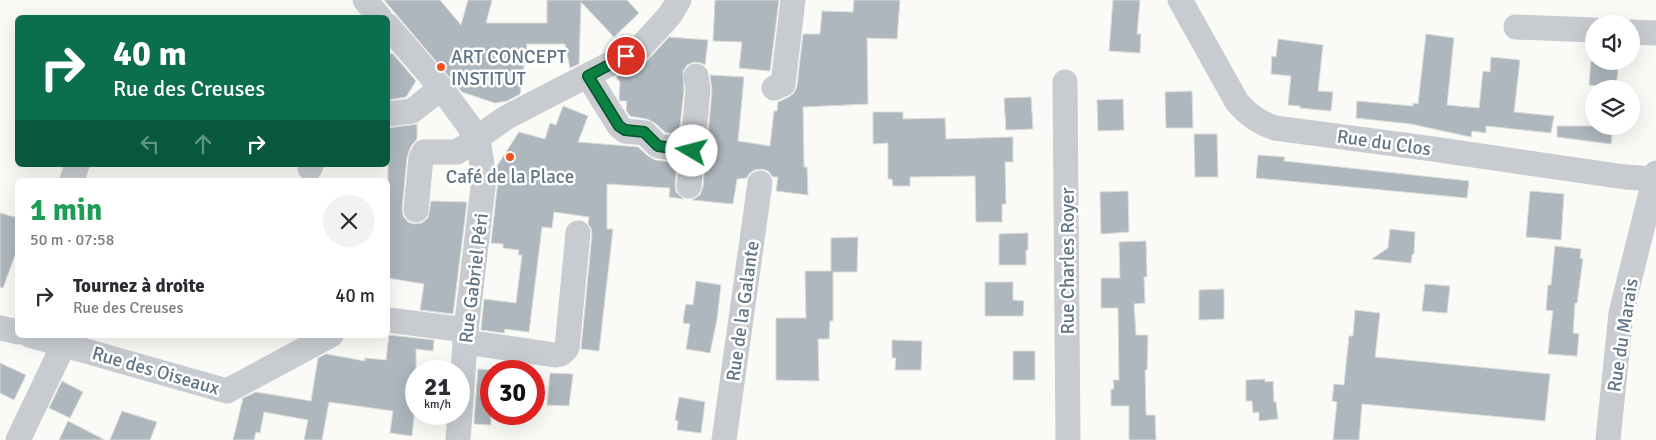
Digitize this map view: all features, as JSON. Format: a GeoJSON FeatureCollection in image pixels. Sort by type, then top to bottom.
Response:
{"type":"FeatureCollection","features":[{"type":"Feature","properties":{"kind":"street"},"geometry":{"type":"LineString","coordinates":[[365,0],[378,15]]}},
{"type":"Feature","properties":{"kind":"street"},"geometry":{"type":"LineString","coordinates":[[416,210],[421,158],[424,152],[456,152],[507,117],[639,49],[670,15],[679,0]]}},
{"type":"Feature","properties":{"kind":"street"},"geometry":{"type":"LineString","coordinates":[[774,88],[783,84],[793,0]]}},
{"type":"Feature","properties":{"kind":"street","name":"Rue du Clos"},"geometry":{"type":"LineString","coordinates":[[1180,0],[1237,102],[1246,113],[1264,125],[1625,177],[1654,183]]}},
{"type":"Feature","properties":{"kind":"street"},"geometry":{"type":"LineString","coordinates":[[1516,27],[1585,30]]}},
{"type":"Feature","properties":{"kind":"street","name":"Rue Gabriel Péri"},"geometry":{"type":"LineString","coordinates":[[390,28],[444,92],[478,138],[484,179],[465,336],[458,440]]}},
{"type":"Feature","properties":{"kind":"street"},"geometry":{"type":"LineString","coordinates":[[1640,32],[1656,33]]}},
{"type":"Feature","properties":{"kind":"street"},"geometry":{"type":"LineString","coordinates":[[588,76],[619,126],[625,130],[644,132],[658,146],[692,151]]}},
{"type":"Feature","properties":{"kind":"street"},"geometry":{"type":"LineString","coordinates":[[689,186],[698,90],[696,76]]}},
{"type":"Feature","properties":{"kind":"street","name":"Rue Charles Royer"},"geometry":{"type":"LineString","coordinates":[[1065,82],[1068,440]]}},
{"type":"Feature","properties":{"kind":"street"},"geometry":{"type":"LineString","coordinates":[[390,114],[412,111],[444,92]]}},
{"type":"Feature","properties":{"kind":"street","name":"Rue de la Galante"},"geometry":{"type":"LineString","coordinates":[[724,440],[760,183]]}},
{"type":"Feature","properties":{"kind":"street","name":"Rue du Marais"},"geometry":{"type":"LineString","coordinates":[[1608,440],[1621,313],[1654,183]]}},
{"type":"Feature","properties":{"kind":"street"},"geometry":{"type":"LineString","coordinates":[[390,320],[555,355],[561,354],[566,348],[578,233]]}},
{"type":"Feature","properties":{"kind":"street"},"geometry":{"type":"LineString","coordinates":[[0,328],[15,331]]}},
{"type":"Feature","properties":{"kind":"street","name":"Rue des Oiseaux"},"geometry":{"type":"LineString","coordinates":[[40,338],[227,391],[326,338]]}},
{"type":"Feature","properties":{"kind":"street"},"geometry":{"type":"LineString","coordinates":[[18,440],[64,344]]}},
{"type":"Feature","properties":{"kind":"building"},"geometry":{"type":"Polygon","coordinates":[[[384,0],[440,0],[461,25],[468,0],[492,0],[486,23],[547,23],[547,0],[627,0],[639,13],[614,37],[581,2],[579,64],[570,68],[565,44],[527,44],[520,94],[507,101],[495,103],[462,92],[384,0]]]}},
{"type":"Feature","properties":{"kind":"building"},"geometry":{"type":"Polygon","coordinates":[[[715,0],[779,0],[770,71],[739,68],[742,42],[713,41],[715,0]]]}},
{"type":"Feature","properties":{"kind":"building"},"geometry":{"type":"Polygon","coordinates":[[[854,0],[900,0],[897,39],[867,38],[868,104],[803,107],[804,167],[807,167],[808,195],[776,191],[778,177],[773,177],[768,171],[762,169],[754,170],[747,178],[737,179],[733,204],[692,200],[700,195],[703,187],[712,91],[710,75],[744,77],[738,141],[770,146],[774,111],[777,111],[778,102],[794,93],[797,86],[803,34],[820,34],[822,11],[853,12],[854,0]]]}},
{"type":"Feature","properties":{"kind":"building"},"geometry":{"type":"Polygon","coordinates":[[[1113,0],[1140,0],[1137,34],[1141,34],[1140,53],[1109,51],[1113,0]]]}},
{"type":"Feature","properties":{"kind":"building"},"geometry":{"type":"Polygon","coordinates":[[[1426,34],[1454,38],[1447,105],[1479,108],[1483,71],[1490,72],[1491,57],[1520,60],[1514,112],[1554,116],[1551,133],[1486,126],[1486,133],[1472,131],[1471,137],[1411,124],[1356,118],[1357,101],[1413,106],[1413,103],[1418,104],[1426,34]]]}},
{"type":"Feature","properties":{"kind":"building"},"geometry":{"type":"Polygon","coordinates":[[[669,37],[708,40],[705,65],[694,62],[687,65],[683,71],[684,90],[679,135],[665,132],[647,119],[630,116],[626,110],[627,101],[620,101],[620,82],[616,77],[646,62],[669,37]]]}},
{"type":"Feature","properties":{"kind":"building"},"geometry":{"type":"Polygon","coordinates":[[[1278,39],[1323,45],[1318,91],[1333,92],[1331,111],[1288,105],[1291,76],[1271,74],[1272,56],[1276,57],[1278,39]]]}},
{"type":"Feature","properties":{"kind":"building"},"geometry":{"type":"Polygon","coordinates":[[[390,53],[393,54],[416,81],[406,97],[390,100],[390,53]]]}},
{"type":"Feature","properties":{"kind":"building"},"geometry":{"type":"Polygon","coordinates":[[[1590,70],[1618,70],[1617,80],[1589,80],[1590,70]]]}},
{"type":"Feature","properties":{"kind":"building"},"geometry":{"type":"Polygon","coordinates":[[[1192,91],[1193,128],[1166,128],[1165,92],[1192,91]]]}},
{"type":"Feature","properties":{"kind":"building"},"geometry":{"type":"Polygon","coordinates":[[[1031,97],[1033,129],[1006,130],[1004,98],[1031,97]]]}},
{"type":"Feature","properties":{"kind":"building"},"geometry":{"type":"Polygon","coordinates":[[[1123,99],[1124,130],[1098,131],[1097,100],[1123,99]]]}},
{"type":"Feature","properties":{"kind":"building"},"geometry":{"type":"Polygon","coordinates":[[[563,106],[588,116],[578,142],[638,147],[655,160],[677,163],[676,192],[684,199],[669,197],[670,188],[607,184],[607,229],[613,229],[599,351],[581,349],[592,234],[588,224],[589,217],[554,212],[552,228],[542,227],[529,332],[505,329],[504,333],[481,330],[484,299],[516,303],[522,255],[518,255],[519,250],[503,248],[503,244],[491,243],[498,181],[497,166],[519,132],[545,139],[550,123],[556,125],[563,106]]]}},
{"type":"Feature","properties":{"kind":"building"},"geometry":{"type":"Polygon","coordinates":[[[873,112],[903,112],[903,119],[945,118],[946,139],[1013,137],[1013,162],[1005,162],[1006,204],[1002,204],[1002,222],[976,222],[975,176],[910,177],[910,186],[893,186],[892,179],[888,179],[888,143],[873,144],[873,112]]]}},
{"type":"Feature","properties":{"kind":"building"},"geometry":{"type":"Polygon","coordinates":[[[417,124],[417,139],[411,146],[407,157],[402,209],[403,216],[408,222],[414,224],[422,223],[428,218],[431,201],[467,202],[453,314],[420,310],[424,284],[390,278],[390,178],[388,178],[388,167],[390,167],[390,128],[417,124]]]}},
{"type":"Feature","properties":{"kind":"building"},"geometry":{"type":"Polygon","coordinates":[[[1557,126],[1585,126],[1585,135],[1612,135],[1611,144],[1557,137],[1557,126]]]}},
{"type":"Feature","properties":{"kind":"building"},"geometry":{"type":"Polygon","coordinates":[[[1194,134],[1217,134],[1218,177],[1195,177],[1194,134]]]}},
{"type":"Feature","properties":{"kind":"building"},"geometry":{"type":"Polygon","coordinates":[[[1258,155],[1285,157],[1284,161],[1469,181],[1467,198],[1256,178],[1258,155]]]}},
{"type":"Feature","properties":{"kind":"building"},"geometry":{"type":"Polygon","coordinates":[[[1128,191],[1129,232],[1101,234],[1100,192],[1128,191]]]}},
{"type":"Feature","properties":{"kind":"building"},"geometry":{"type":"Polygon","coordinates":[[[1530,191],[1564,194],[1561,240],[1526,237],[1530,191]]]}},
{"type":"Feature","properties":{"kind":"building"},"geometry":{"type":"Polygon","coordinates":[[[0,213],[15,217],[15,255],[3,288],[0,287],[0,213]]]}},
{"type":"Feature","properties":{"kind":"building"},"geometry":{"type":"Polygon","coordinates":[[[1390,229],[1415,232],[1414,254],[1412,255],[1411,263],[1372,259],[1388,248],[1390,229]]]}},
{"type":"Feature","properties":{"kind":"building"},"geometry":{"type":"Polygon","coordinates":[[[1028,233],[1026,265],[999,265],[999,234],[1028,233]]]}},
{"type":"Feature","properties":{"kind":"building"},"geometry":{"type":"Polygon","coordinates":[[[858,237],[857,272],[833,272],[833,321],[830,321],[829,339],[818,339],[819,381],[776,380],[776,318],[806,318],[805,271],[831,271],[831,238],[858,237]]]}},
{"type":"Feature","properties":{"kind":"building"},"geometry":{"type":"Polygon","coordinates":[[[1146,241],[1147,277],[1144,277],[1145,303],[1134,304],[1136,335],[1148,335],[1147,370],[1145,370],[1146,415],[1155,415],[1156,440],[1129,440],[1129,406],[1111,406],[1111,389],[1114,389],[1113,380],[1119,380],[1118,308],[1101,308],[1101,278],[1120,278],[1119,242],[1146,241]]]}},
{"type":"Feature","properties":{"kind":"building"},"geometry":{"type":"Polygon","coordinates":[[[1555,246],[1581,249],[1580,258],[1583,259],[1577,303],[1575,303],[1573,333],[1579,334],[1577,356],[1548,354],[1553,311],[1546,310],[1548,285],[1551,285],[1555,246]]]}},
{"type":"Feature","properties":{"kind":"building"},"geometry":{"type":"Polygon","coordinates":[[[696,281],[721,285],[710,353],[686,349],[690,324],[683,323],[684,314],[686,304],[693,305],[696,281]]]}},
{"type":"Feature","properties":{"kind":"building"},"geometry":{"type":"Polygon","coordinates":[[[985,282],[1013,282],[1013,300],[1024,301],[1023,316],[985,316],[985,282]]]}},
{"type":"Feature","properties":{"kind":"building"},"geometry":{"type":"Polygon","coordinates":[[[1425,284],[1450,286],[1447,313],[1422,311],[1425,284]]]}},
{"type":"Feature","properties":{"kind":"building"},"geometry":{"type":"Polygon","coordinates":[[[1224,289],[1224,319],[1199,320],[1199,290],[1224,289]]]}},
{"type":"Feature","properties":{"kind":"building"},"geometry":{"type":"Polygon","coordinates":[[[1355,310],[1380,313],[1375,357],[1550,374],[1545,421],[1362,404],[1359,440],[1333,440],[1337,402],[1332,401],[1334,384],[1344,385],[1349,336],[1353,336],[1355,310]]]}},
{"type":"Feature","properties":{"kind":"building"},"geometry":{"type":"Polygon","coordinates":[[[390,335],[434,340],[433,351],[416,349],[416,360],[405,360],[405,425],[413,425],[412,436],[390,433],[393,411],[329,402],[322,440],[304,440],[308,420],[264,412],[260,433],[256,432],[254,440],[233,440],[243,398],[256,392],[311,401],[318,358],[326,354],[365,361],[365,358],[386,360],[390,335]]]}},
{"type":"Feature","properties":{"kind":"building"},"geometry":{"type":"Polygon","coordinates":[[[892,340],[922,341],[921,370],[895,370],[896,358],[892,358],[892,340]]]}},
{"type":"Feature","properties":{"kind":"building"},"geometry":{"type":"Polygon","coordinates":[[[1013,351],[1035,351],[1035,380],[1013,380],[1013,351]]]}},
{"type":"Feature","properties":{"kind":"building"},"geometry":{"type":"Polygon","coordinates":[[[0,363],[26,375],[14,400],[0,393],[0,363]]]}},
{"type":"Feature","properties":{"kind":"building"},"geometry":{"type":"Polygon","coordinates":[[[478,369],[480,369],[480,424],[474,424],[478,369]]]}},
{"type":"Feature","properties":{"kind":"building"},"geometry":{"type":"Polygon","coordinates":[[[550,373],[573,374],[569,406],[547,405],[550,373]]]}},
{"type":"Feature","properties":{"kind":"building"},"geometry":{"type":"Polygon","coordinates":[[[1265,379],[1265,382],[1273,381],[1274,402],[1276,402],[1278,419],[1259,421],[1259,412],[1253,413],[1252,401],[1246,401],[1246,380],[1265,379]]]}},
{"type":"Feature","properties":{"kind":"building"},"geometry":{"type":"Polygon","coordinates":[[[62,381],[83,392],[70,418],[49,408],[62,381]]]}},
{"type":"Feature","properties":{"kind":"building"},"geometry":{"type":"Polygon","coordinates":[[[679,397],[705,402],[701,433],[677,430],[678,421],[675,420],[679,397]]]}},
{"type":"Feature","properties":{"kind":"building"},"geometry":{"type":"Polygon","coordinates":[[[122,411],[157,422],[150,440],[110,440],[122,411]]]}},
{"type":"Feature","properties":{"kind":"building"},"geometry":{"type":"Polygon","coordinates":[[[68,421],[105,440],[59,440],[68,421]]]}},
{"type":"Feature","properties":{"kind":"place","name":"ART CONCEPT INSTITUT"},"geometry":{"type":"Point","coordinates":[441,67]}},
{"type":"Feature","properties":{"kind":"place","name":"Café de la Place"},"geometry":{"type":"Point","coordinates":[510,157]}},
{"type":"Feature","properties":{"kind":"route"},"geometry":{"type":"LineString","coordinates":[[626,56],[588,76],[619,126],[625,130],[644,132],[658,146],[692,151]]}}]}
